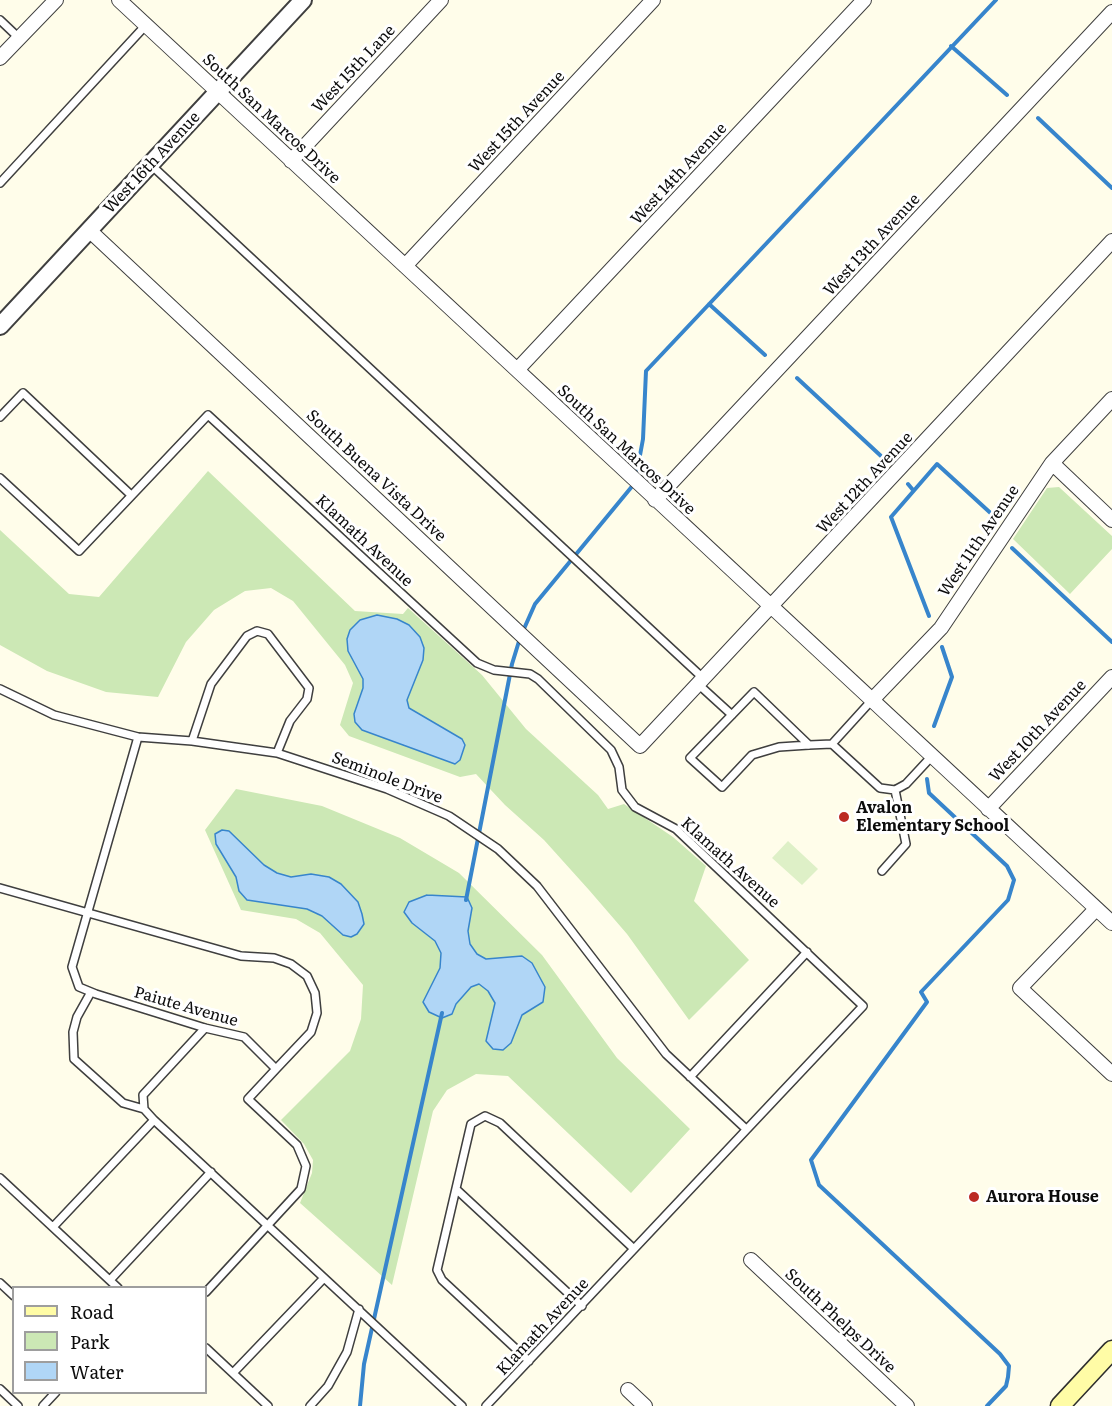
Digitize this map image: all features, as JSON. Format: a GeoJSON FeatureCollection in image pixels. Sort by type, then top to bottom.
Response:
{"type":"FeatureCollection","features":[{"type":"Feature","properties":{"kind":"main road"},"geometry":{"type":"LineString","coordinates":[[1060,1406],[1112,1350]]}},
{"type":"Feature","properties":{"kind":"street"},"geometry":{"type":"LineString","coordinates":[[0,58],[56,0]]}},
{"type":"Feature","properties":{"kind":"street","name":"South San Marcos Drive"},"geometry":{"type":"LineString","coordinates":[[119,0],[1112,923]]}},
{"type":"Feature","properties":{"kind":"street","name":"West 16th Avenue"},"geometry":{"type":"LineString","coordinates":[[0,326],[303,0]]}},
{"type":"Feature","properties":{"kind":"street","name":"West 15th Lane"},"geometry":{"type":"LineString","coordinates":[[291,161],[441,0]]}},
{"type":"Feature","properties":{"kind":"street","name":"West 15th Avenue"},"geometry":{"type":"LineString","coordinates":[[405,266],[653,0]]}},
{"type":"Feature","properties":{"kind":"street","name":"West 14th Avenue"},"geometry":{"type":"LineString","coordinates":[[517,370],[864,0]]}},
{"type":"Feature","properties":{"kind":"street","name":"West 13th Avenue"},"geometry":{"type":"LineString","coordinates":[[656,500],[1112,12]]}},
{"type":"Feature","properties":{"kind":"street","name":"South Buena Vista Drive"},"geometry":{"type":"LineString","coordinates":[[89,230],[640,746]]}},
{"type":"Feature","properties":{"kind":"street","name":"West 12th Avenue"},"geometry":{"type":"LineString","coordinates":[[640,746],[1112,241]]}},
{"type":"Feature","properties":{"kind":"street","name":"West 11th Avenue"},"geometry":{"type":"LineString","coordinates":[[872,700],[941,628],[1052,463],[1112,399]]}},
{"type":"Feature","properties":{"kind":"street"},"geometry":{"type":"LineString","coordinates":[[1052,463],[1112,520]]}},
{"type":"Feature","properties":{"kind":"street","name":"West 10th Avenue"},"geometry":{"type":"LineString","coordinates":[[988,809],[1112,677]]}},
{"type":"Feature","properties":{"kind":"street"},"geometry":{"type":"LineString","coordinates":[[1096,909],[1020,988],[1112,1074]]}},
{"type":"Feature","properties":{"kind":"street","name":"South Phelps Drive"},"geometry":{"type":"LineString","coordinates":[[751,1260],[907,1406]]}},
{"type":"Feature","properties":{"kind":"street"},"geometry":{"type":"LineString","coordinates":[[628,1390],[645,1406]]}},
{"type":"Feature","properties":{"kind":"lane"},"geometry":{"type":"LineString","coordinates":[[0,20],[19,38]]}},
{"type":"Feature","properties":{"kind":"lane"},"geometry":{"type":"LineString","coordinates":[[0,183],[146,25]]}},
{"type":"Feature","properties":{"kind":"lane"},"geometry":{"type":"LineString","coordinates":[[150,164],[701,682],[732,715]]}},
{"type":"Feature","properties":{"kind":"lane"},"geometry":{"type":"LineString","coordinates":[[0,417],[22,393],[131,495],[79,551],[0,478]]}},
{"type":"Feature","properties":{"kind":"lane","name":"Klamath Avenue"},"geometry":{"type":"LineString","coordinates":[[131,495],[208,415],[477,663],[503,671],[522,673],[538,680],[611,750],[619,767],[622,790],[635,807],[676,829],[863,1006],[486,1406]]}},
{"type":"Feature","properties":{"kind":"lane"},"geometry":{"type":"LineString","coordinates":[[192,741],[211,684],[247,636],[257,631],[268,634],[309,688],[307,699],[290,721],[278,753]]}},
{"type":"Feature","properties":{"kind":"lane","name":"Seminole Drive"},"geometry":{"type":"LineString","coordinates":[[0,689],[54,715],[138,737],[192,741],[278,753],[387,789],[449,816],[489,842],[537,886],[666,1054],[746,1129]]}},
{"type":"Feature","properties":{"kind":"lane"},"geometry":{"type":"LineString","coordinates":[[809,745],[754,692],[690,758],[722,787],[752,755],[779,747],[832,744],[880,788],[895,790],[906,784],[932,756]]}},
{"type":"Feature","properties":{"kind":"lane"},"geometry":{"type":"LineString","coordinates":[[832,744],[872,700]]}},
{"type":"Feature","properties":{"kind":"lane"},"geometry":{"type":"LineString","coordinates":[[138,737],[72,967],[79,987],[91,992],[75,1025],[74,1059],[123,1103],[144,1109],[462,1406]]}},
{"type":"Feature","properties":{"kind":"lane"},"geometry":{"type":"LineString","coordinates":[[882,871],[906,844],[895,790]]}},
{"type":"Feature","properties":{"kind":"lane"},"geometry":{"type":"LineString","coordinates":[[0,888],[241,956],[273,958],[291,964],[307,976],[315,993],[317,1013],[310,1032],[248,1099],[297,1145],[306,1166],[301,1189],[207,1291]]}},
{"type":"Feature","properties":{"kind":"lane"},"geometry":{"type":"LineString","coordinates":[[690,1077],[807,952]]}},
{"type":"Feature","properties":{"kind":"lane","name":"Paiute Avenue"},"geometry":{"type":"LineString","coordinates":[[91,992],[205,1028],[244,1037],[276,1069]]}},
{"type":"Feature","properties":{"kind":"lane"},"geometry":{"type":"LineString","coordinates":[[144,1109],[143,1095],[205,1028]]}},
{"type":"Feature","properties":{"kind":"lane"},"geometry":{"type":"LineString","coordinates":[[529,1361],[442,1280],[437,1270],[471,1124],[485,1116],[500,1124],[634,1249]]}},
{"type":"Feature","properties":{"kind":"lane"},"geometry":{"type":"LineString","coordinates":[[53,1227],[154,1120]]}},
{"type":"Feature","properties":{"kind":"lane"},"geometry":{"type":"LineString","coordinates":[[110,1280],[212,1172]]}},
{"type":"Feature","properties":{"kind":"lane"},"geometry":{"type":"LineString","coordinates":[[0,1178],[117,1286]]}},
{"type":"Feature","properties":{"kind":"lane"},"geometry":{"type":"LineString","coordinates":[[456,1189],[582,1306]]}},
{"type":"Feature","properties":{"kind":"lane"},"geometry":{"type":"LineString","coordinates":[[233,1373],[324,1278]]}},
{"type":"Feature","properties":{"kind":"lane"},"geometry":{"type":"LineString","coordinates":[[0,1283],[12,1294]]}},
{"type":"Feature","properties":{"kind":"lane"},"geometry":{"type":"LineString","coordinates":[[310,1406],[328,1386],[347,1352],[359,1309]]}},
{"type":"Feature","properties":{"kind":"lane"},"geometry":{"type":"LineString","coordinates":[[207,1349],[268,1406]]}},
{"type":"Feature","properties":{"kind":"lane"},"geometry":{"type":"LineString","coordinates":[[0,1389],[18,1406]]}},
{"type":"Feature","properties":{"kind":"lane"},"geometry":{"type":"LineString","coordinates":[[43,1406],[54,1394]]}},
{"type":"Feature","properties":{"kind":"green space"},"geometry":{"type":"Polygon","coordinates":[[[208,471],[355,611],[403,614],[408,608],[482,675],[526,729],[598,795],[608,809],[624,804],[673,837],[706,866],[694,901],[749,960],[689,1020],[627,934],[589,890],[544,840],[505,805],[476,774],[460,777],[349,736],[340,725],[353,683],[345,665],[293,601],[271,588],[245,591],[214,610],[186,642],[158,697],[106,692],[47,671],[0,645],[0,530],[69,594],[99,597],[208,471]]]}},
{"type":"Feature","properties":{"kind":"green space"},"geometry":{"type":"Polygon","coordinates":[[[1059,487],[1112,536],[1112,549],[1070,594],[1013,539],[1047,488],[1059,487]]]}},
{"type":"Feature","properties":{"kind":"green space"},"geometry":{"type":"Polygon","coordinates":[[[236,789],[322,806],[400,838],[459,873],[542,955],[617,1058],[690,1129],[631,1193],[508,1076],[476,1074],[447,1090],[433,1111],[392,1285],[300,1203],[312,1173],[313,1160],[304,1144],[281,1120],[350,1051],[361,1019],[363,985],[320,933],[296,919],[241,910],[205,830],[236,789]]]}},
{"type":"Feature","properties":{"kind":"green space"},"geometry":{"type":"Polygon","coordinates":[[[788,841],[818,869],[802,885],[772,858],[788,841]]]}},
{"type":"Feature","properties":{"kind":"water"},"geometry":{"type":"Polygon","coordinates":[[[377,615],[397,619],[409,625],[420,637],[424,648],[423,660],[407,700],[409,708],[462,739],[465,745],[460,760],[455,764],[362,730],[355,722],[354,714],[363,688],[363,679],[348,651],[347,639],[350,630],[360,620],[377,615]]]}},
{"type":"Feature","properties":{"kind":"water"},"geometry":{"type":"Polygon","coordinates":[[[222,830],[229,831],[264,865],[277,873],[291,877],[311,874],[329,877],[341,884],[358,902],[362,914],[364,924],[357,934],[351,937],[343,935],[322,916],[307,909],[247,900],[239,891],[236,877],[216,844],[215,834],[222,830]]]}},
{"type":"Feature","properties":{"kind":"water"},"geometry":{"type":"Polygon","coordinates":[[[427,895],[467,897],[472,908],[468,931],[470,944],[477,954],[486,959],[522,956],[532,963],[545,987],[543,1002],[522,1015],[511,1043],[503,1050],[493,1049],[486,1041],[495,1003],[488,991],[479,984],[471,987],[456,1004],[452,1014],[442,1018],[429,1012],[423,1002],[440,968],[441,953],[435,941],[412,923],[404,912],[409,902],[427,895]]]}},
{"type":"Feature","properties":{"kind":"waterway"},"geometry":{"type":"LineString","coordinates":[[636,477],[643,439],[646,371],[996,0]]}},
{"type":"Feature","properties":{"kind":"waterway"},"geometry":{"type":"LineString","coordinates":[[951,46],[1007,95]]}},
{"type":"Feature","properties":{"kind":"waterway"},"geometry":{"type":"LineString","coordinates":[[1038,118],[1112,188]]}},
{"type":"Feature","properties":{"kind":"waterway"},"geometry":{"type":"LineString","coordinates":[[709,304],[765,355]]}},
{"type":"Feature","properties":{"kind":"waterway"},"geometry":{"type":"LineString","coordinates":[[797,378],[881,456]]}},
{"type":"Feature","properties":{"kind":"waterway"},"geometry":{"type":"LineString","coordinates":[[929,616],[891,517],[937,464],[996,518]]}},
{"type":"Feature","properties":{"kind":"waterway"},"geometry":{"type":"LineString","coordinates":[[523,631],[535,604],[634,484]]}},
{"type":"Feature","properties":{"kind":"waterway"},"geometry":{"type":"LineString","coordinates":[[908,484],[913,490]]}},
{"type":"Feature","properties":{"kind":"waterway"},"geometry":{"type":"LineString","coordinates":[[1012,548],[1112,642]]}},
{"type":"Feature","properties":{"kind":"waterway"},"geometry":{"type":"LineString","coordinates":[[466,900],[512,664],[520,638]]}},
{"type":"Feature","properties":{"kind":"waterway"},"geometry":{"type":"LineString","coordinates":[[934,726],[952,677],[942,647]]}},
{"type":"Feature","properties":{"kind":"waterway"},"geometry":{"type":"LineString","coordinates":[[927,779],[929,793],[1007,866],[1014,880],[1008,900],[921,992],[927,1002],[811,1160],[819,1185],[1000,1354],[1009,1366],[1006,1386],[987,1406]]}},
{"type":"Feature","properties":{"kind":"waterway"},"geometry":{"type":"LineString","coordinates":[[360,1406],[364,1364],[442,1013]]}},
{"type":"Feature","properties":{"kind":"place","name":"Avalon Elementary School"},"geometry":{"type":"Point","coordinates":[844,817]}},
{"type":"Feature","properties":{"kind":"place","name":"Aurora House"},"geometry":{"type":"Point","coordinates":[974,1197]}}]}
